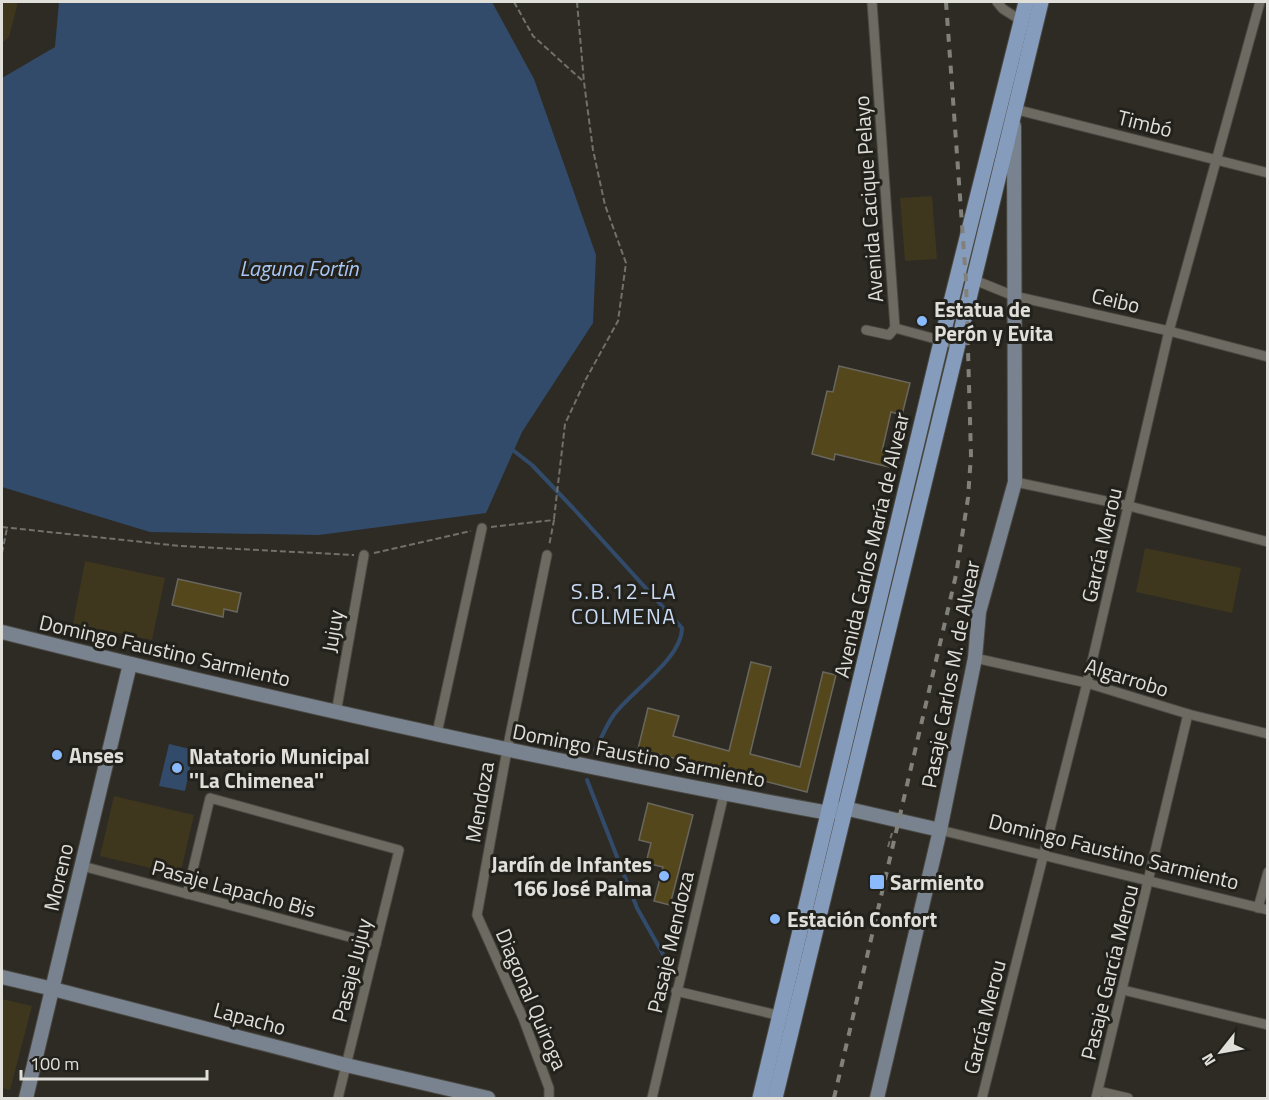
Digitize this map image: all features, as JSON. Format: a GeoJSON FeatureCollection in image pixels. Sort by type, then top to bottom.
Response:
{"type":"FeatureCollection","features":[{"type":"Feature","properties":{"kind":"main road","name":"Avenida Carlos María de Alvear"},"geometry":{"type":"LineString","coordinates":[[774,1098],[974,279],[1026,2]]}},
{"type":"Feature","properties":{"kind":"main road","name":"Avenida Carlos María de Alvear"},"geometry":{"type":"LineString","coordinates":[[760,1098],[941,342],[1007,107],[1041,2]]}},
{"type":"Feature","properties":{"kind":"street","name":"Avenida Cacique Pelayo"},"geometry":{"type":"LineString","coordinates":[[872,2],[895,328],[958,345]]}},
{"type":"Feature","properties":{"kind":"street"},"geometry":{"type":"LineString","coordinates":[[997,2],[1003,9],[1022,21]]}},
{"type":"Feature","properties":{"kind":"street","name":"García Merou"},"geometry":{"type":"LineString","coordinates":[[982,1098],[1088,683],[1169,331],[1260,2]]}},
{"type":"Feature","properties":{"kind":"street","name":"Timbó"},"geometry":{"type":"LineString","coordinates":[[1007,107],[1268,173]]}},
{"type":"Feature","properties":{"kind":"street","name":"Pasaje Carlos M. de Alvear"},"geometry":{"type":"LineString","coordinates":[[877,1098],[940,830],[975,658],[980,612],[1015,482],[1014,296],[1007,107]]}},
{"type":"Feature","properties":{"kind":"street","name":"Ceibo"},"geometry":{"type":"LineString","coordinates":[[957,280],[974,279],[1014,296],[1169,331],[1268,357]]}},
{"type":"Feature","properties":{"kind":"street"},"geometry":{"type":"LineString","coordinates":[[866,330],[889,335],[895,328]]}},
{"type":"Feature","properties":{"kind":"street"},"geometry":{"type":"LineString","coordinates":[[1015,482],[1129,506],[1268,542]]}},
{"type":"Feature","properties":{"kind":"street"},"geometry":{"type":"LineString","coordinates":[[437,733],[482,528]]}},
{"type":"Feature","properties":{"kind":"street","name":"Jujuy"},"geometry":{"type":"LineString","coordinates":[[336,712],[364,555]]}},
{"type":"Feature","properties":{"kind":"street","name":"Mendoza"},"geometry":{"type":"LineString","coordinates":[[477,915],[507,750],[547,555]]}},
{"type":"Feature","properties":{"kind":"street","name":"Domingo Faustino Sarmiento"},"geometry":{"type":"LineString","coordinates":[[2,632],[130,664],[507,750],[829,813],[844,808],[1043,854],[1263,909]]}},
{"type":"Feature","properties":{"kind":"street","name":"Algarrobo"},"geometry":{"type":"LineString","coordinates":[[975,658],[1088,683],[1188,714],[1268,734]]}},
{"type":"Feature","properties":{"kind":"street","name":"Moreno"},"geometry":{"type":"LineString","coordinates":[[26,1098],[130,664]]}},
{"type":"Feature","properties":{"kind":"street","name":"Pasaje García Merou"},"geometry":{"type":"LineString","coordinates":[[1097,1095],[1150,881],[1188,714]]}},
{"type":"Feature","properties":{"kind":"street","name":"Pasaje Mendoza"},"geometry":{"type":"LineString","coordinates":[[652,1098],[724,794]]}},
{"type":"Feature","properties":{"kind":"street","name":"Pasaje Jujuy"},"geometry":{"type":"LineString","coordinates":[[187,894],[210,798],[399,850],[338,1098]]}},
{"type":"Feature","properties":{"kind":"street","name":"Pasaje Lapacho Bis"},"geometry":{"type":"LineString","coordinates":[[82,866],[376,944]]}},
{"type":"Feature","properties":{"kind":"street"},"geometry":{"type":"LineString","coordinates":[[1263,909],[1268,872]]}},
{"type":"Feature","properties":{"kind":"street","name":"Diagonal Quiroga"},"geometry":{"type":"LineString","coordinates":[[477,915],[523,1018],[549,1088],[549,1098]]}},
{"type":"Feature","properties":{"kind":"street","name":"Lapacho"},"geometry":{"type":"LineString","coordinates":[[2,977],[346,1065],[488,1098]]}},
{"type":"Feature","properties":{"kind":"street"},"geometry":{"type":"LineString","coordinates":[[1123,990],[1268,1025]]}},
{"type":"Feature","properties":{"kind":"street"},"geometry":{"type":"LineString","coordinates":[[676,991],[780,1016]]}},
{"type":"Feature","properties":{"kind":"street"},"geometry":{"type":"LineString","coordinates":[[1097,1095],[1128,1098]]}},
{"type":"Feature","properties":{"kind":"path"},"geometry":{"type":"LineString","coordinates":[[514,2],[533,36],[584,82]]}},
{"type":"Feature","properties":{"kind":"path"},"geometry":{"type":"LineString","coordinates":[[547,555],[554,520],[566,424],[586,379],[618,321],[626,263],[605,205],[593,150],[584,82],[578,2]]}},
{"type":"Feature","properties":{"kind":"path"},"geometry":{"type":"LineString","coordinates":[[2,527],[180,546],[364,555],[482,528],[554,520]]}},
{"type":"Feature","properties":{"kind":"path"},"geometry":{"type":"LineString","coordinates":[[2,553],[7,528]]}},
{"type":"Feature","properties":{"kind":"shaded area"},"geometry":{"type":"Polygon","coordinates":[[[2,2],[18,2],[9,37],[2,43],[2,2]]]}},
{"type":"Feature","properties":{"kind":"shaded area"},"geometry":{"type":"Polygon","coordinates":[[[932,196],[937,259],[905,261],[900,198],[932,196]]]}},
{"type":"Feature","properties":{"kind":"shaded area"},"geometry":{"type":"Polygon","coordinates":[[[1145,548],[1241,568],[1232,613],[1136,592],[1145,548]]]}},
{"type":"Feature","properties":{"kind":"shaded area"},"geometry":{"type":"Polygon","coordinates":[[[85,561],[165,578],[152,640],[73,624],[85,561]]]}},
{"type":"Feature","properties":{"kind":"shaded area"},"geometry":{"type":"Polygon","coordinates":[[[114,796],[194,815],[180,875],[100,856],[114,796]]]}},
{"type":"Feature","properties":{"kind":"shaded area"},"geometry":{"type":"Polygon","coordinates":[[[2,999],[32,1006],[10,1090],[2,1088],[2,999]]]}},
{"type":"Feature","properties":{"kind":"water","name":"Laguna Fortín"},"geometry":{"type":"Polygon","coordinates":[[[59,2],[492,2],[534,79],[596,255],[593,323],[522,432],[486,513],[319,535],[150,532],[2,487],[2,78],[55,47],[59,2]]]}},
{"type":"Feature","properties":{"kind":"water","name":"Natatorio Municipal ''La Chimenea''"},"geometry":{"type":"Polygon","coordinates":[[[169,744],[194,750],[185,791],[159,786],[169,744]]]}},
{"type":"Feature","properties":{"kind":"building"},"geometry":{"type":"Polygon","coordinates":[[[839,366],[910,383],[902,415],[891,412],[882,451],[892,454],[889,467],[835,454],[834,460],[812,454],[827,391],[833,392],[839,366]]]}},
{"type":"Feature","properties":{"kind":"building"},"geometry":{"type":"Polygon","coordinates":[[[178,579],[241,593],[237,612],[224,609],[223,617],[172,605],[178,579]]]}},
{"type":"Feature","properties":{"kind":"building"},"geometry":{"type":"Polygon","coordinates":[[[751,662],[771,667],[750,754],[800,767],[823,672],[836,675],[807,792],[638,749],[648,708],[679,716],[673,736],[729,751],[751,662]]]}},
{"type":"Feature","properties":{"kind":"building"},"geometry":{"type":"Polygon","coordinates":[[[648,803],[693,815],[670,905],[654,901],[663,867],[646,863],[651,843],[639,840],[648,803]]]}},
{"type":"Feature","properties":{"kind":"waterway"},"geometry":{"type":"LineString","coordinates":[[514,451],[532,465],[573,508],[682,628],[680,640],[674,651],[654,675],[613,716],[595,750]]}},
{"type":"Feature","properties":{"kind":"waterway"},"geometry":{"type":"LineString","coordinates":[[587,780],[637,908],[664,956]]}},
{"type":"Feature","properties":{"kind":"railway"},"geometry":{"type":"LineString","coordinates":[[834,1098],[956,575],[968,498],[971,455],[966,280],[946,2]]}},
{"type":"Feature","properties":{"kind":"place","name":"Estatua de Perón y Evita"},"geometry":{"type":"Point","coordinates":[922,321]}},
{"type":"Feature","properties":{"kind":"place","name":"Anses"},"geometry":{"type":"Point","coordinates":[57,755]}},
{"type":"Feature","properties":{"kind":"place","name":"Natatorio Municipal ''La Chimenea''"},"geometry":{"type":"Point","coordinates":[177,768]}},
{"type":"Feature","properties":{"kind":"place","name":"Jardín de Infantes 166 José Palma"},"geometry":{"type":"Point","coordinates":[664,876]}},
{"type":"Feature","properties":{"kind":"place","name":"Sarmiento"},"geometry":{"type":"Point","coordinates":[877,882]}},
{"type":"Feature","properties":{"kind":"place","name":"Estación Confort"},"geometry":{"type":"Point","coordinates":[775,919]}},
{"type":"Feature","properties":{"kind":"district","name":"S.B.12-LA COLMENA"},"geometry":{"type":"Point","coordinates":[624,604]}}]}
